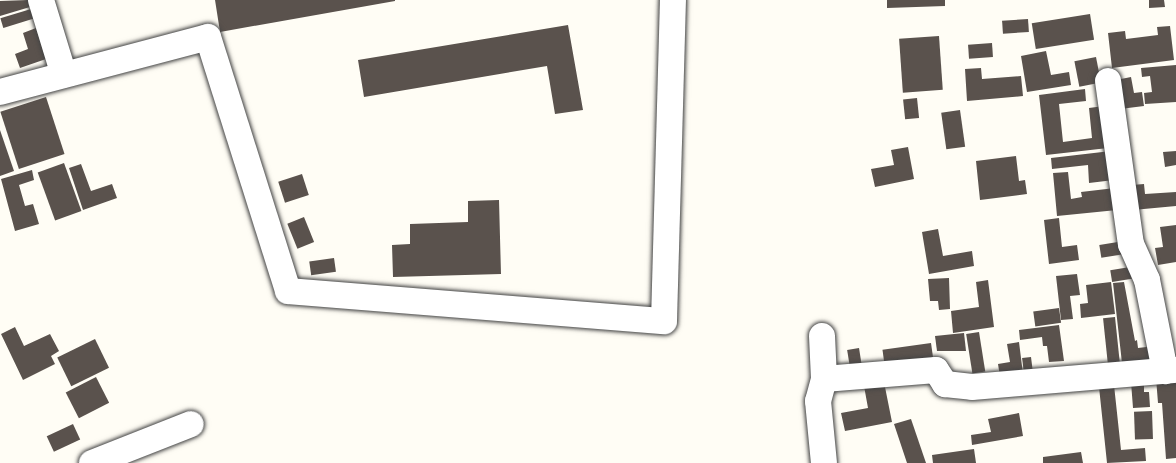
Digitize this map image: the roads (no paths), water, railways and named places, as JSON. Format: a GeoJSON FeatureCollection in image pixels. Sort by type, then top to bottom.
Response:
{"type":"FeatureCollection","features":[{"type":"Feature","properties":{"kind":"street"},"geometry":{"type":"LineString","coordinates":[[41,0],[64,75]]}},
{"type":"Feature","properties":{"kind":"street"},"geometry":{"type":"LineString","coordinates":[[0,92],[208,37],[288,291],[664,321],[673,0]]}},
{"type":"Feature","properties":{"kind":"street"},"geometry":{"type":"LineString","coordinates":[[824,379],[936,370],[945,384],[972,387],[1171,370],[1147,280],[1131,244],[1108,81]]}},
{"type":"Feature","properties":{"kind":"street"},"geometry":{"type":"LineString","coordinates":[[822,336],[824,379],[818,401],[824,463]]}},
{"type":"Feature","properties":{"kind":"street"},"geometry":{"type":"LineString","coordinates":[[92,463],[191,424]]}}]}
